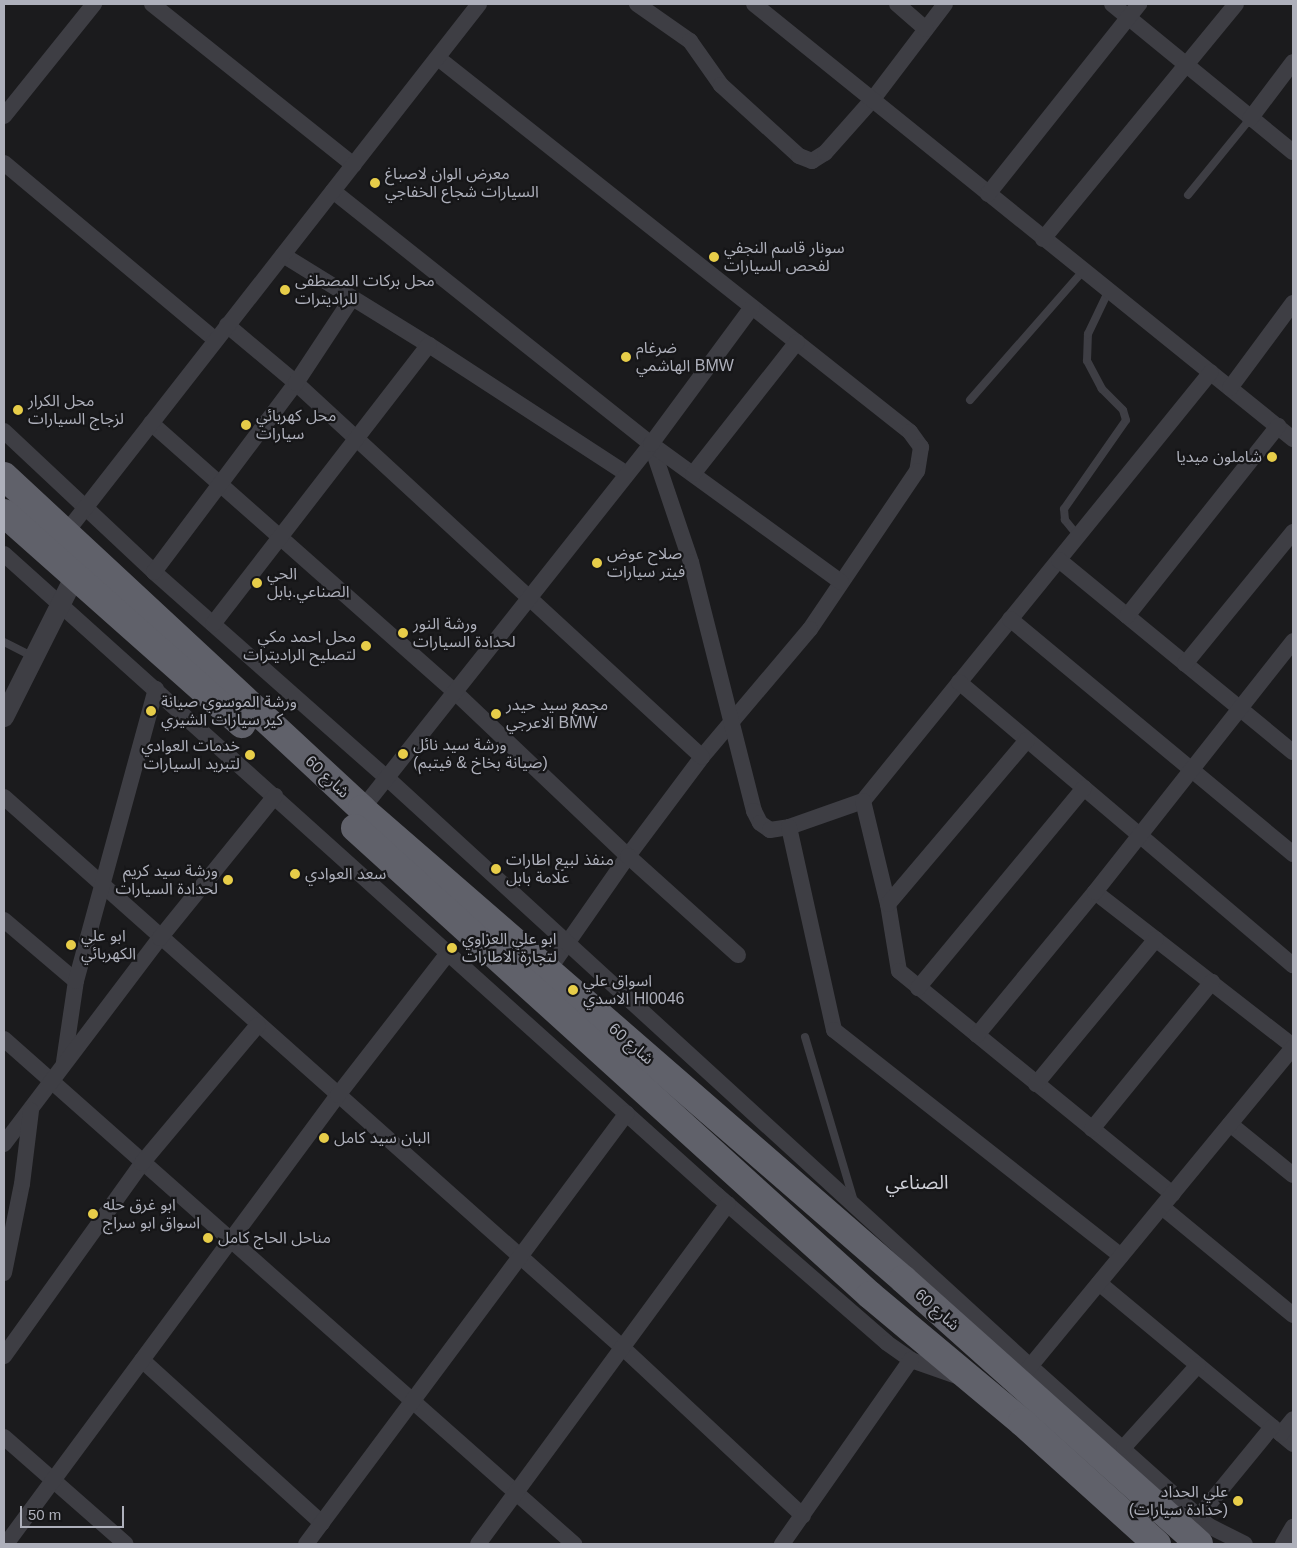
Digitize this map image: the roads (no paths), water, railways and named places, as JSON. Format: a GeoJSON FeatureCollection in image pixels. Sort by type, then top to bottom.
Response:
{"type":"FeatureCollection","features":[{"type":"Feature","properties":{"kind":"highway","name":"شارع 60"},"geometry":{"type":"LineString","coordinates":[[4,476],[64,535],[362,809],[547,972],[910,1271],[1024,1374],[1160,1538]]}},
{"type":"Feature","properties":{"kind":"highway","name":"شارع 60"},"geometry":{"type":"LineString","coordinates":[[4,513],[217,702],[870,1295],[1160,1538],[1199,1544]]}},
{"type":"Feature","properties":{"kind":"highway"},"geometry":{"type":"LineString","coordinates":[[1160,1538],[1206,1544]]}},
{"type":"Feature","properties":{"kind":"street"},"geometry":{"type":"LineString","coordinates":[[4,116],[94,4]]}},
{"type":"Feature","properties":{"kind":"street"},"geometry":{"type":"LineString","coordinates":[[152,4],[354,164]]}},
{"type":"Feature","properties":{"kind":"street"},"geometry":{"type":"LineString","coordinates":[[64,535],[480,4]]}},
{"type":"Feature","properties":{"kind":"street"},"geometry":{"type":"LineString","coordinates":[[637,4],[690,41],[721,85],[799,156],[812,161],[825,153],[873,99],[945,4]]}},
{"type":"Feature","properties":{"kind":"street"},"geometry":{"type":"LineString","coordinates":[[754,4],[1293,439]]}},
{"type":"Feature","properties":{"kind":"street"},"geometry":{"type":"LineString","coordinates":[[897,4],[926,29]]}},
{"type":"Feature","properties":{"kind":"street"},"geometry":{"type":"LineString","coordinates":[[1112,4],[1250,119],[1293,152]]}},
{"type":"Feature","properties":{"kind":"street"},"geometry":{"type":"LineString","coordinates":[[988,194],[1139,4]]}},
{"type":"Feature","properties":{"kind":"street"},"geometry":{"type":"LineString","coordinates":[[1043,239],[1187,67],[1236,4]]}},
{"type":"Feature","properties":{"kind":"street"},"geometry":{"type":"LineString","coordinates":[[438,58],[910,432],[921,447],[917,471],[810,629],[731,725],[702,757],[628,856],[547,972]]}},
{"type":"Feature","properties":{"kind":"street"},"geometry":{"type":"LineString","coordinates":[[1250,119],[1293,62]]}},
{"type":"Feature","properties":{"kind":"street"},"geometry":{"type":"LineString","coordinates":[[4,163],[216,340]]}},
{"type":"Feature","properties":{"kind":"street"},"geometry":{"type":"LineString","coordinates":[[334,191],[651,444],[841,582]]}},
{"type":"Feature","properties":{"kind":"street"},"geometry":{"type":"LineString","coordinates":[[283,255],[429,345],[627,474]]}},
{"type":"Feature","properties":{"kind":"street"},"geometry":{"type":"LineString","coordinates":[[154,572],[296,383],[352,298]]}},
{"type":"Feature","properties":{"kind":"street"},"geometry":{"type":"LineString","coordinates":[[1230,388],[1293,303]]}},
{"type":"Feature","properties":{"kind":"street"},"geometry":{"type":"LineString","coordinates":[[362,809],[456,693],[651,444],[752,307]]}},
{"type":"Feature","properties":{"kind":"street"},"geometry":{"type":"LineString","coordinates":[[227,325],[296,383],[702,757]]}},
{"type":"Feature","properties":{"kind":"street"},"geometry":{"type":"LineString","coordinates":[[693,474],[796,342]]}},
{"type":"Feature","properties":{"kind":"street"},"geometry":{"type":"LineString","coordinates":[[213,624],[279,536],[429,345]]}},
{"type":"Feature","properties":{"kind":"street"},"geometry":{"type":"LineString","coordinates":[[651,444],[691,562],[731,725],[760,823],[770,830],[789,827],[863,801],[1211,372]]}},
{"type":"Feature","properties":{"kind":"street"},"geometry":{"type":"LineString","coordinates":[[151,423],[456,693],[628,856],[738,955]]}},
{"type":"Feature","properties":{"kind":"street"},"geometry":{"type":"LineString","coordinates":[[1127,616],[1278,426]]}},
{"type":"Feature","properties":{"kind":"street"},"geometry":{"type":"LineString","coordinates":[[4,431],[154,572],[387,778],[855,1206],[910,1271]]}},
{"type":"Feature","properties":{"kind":"street"},"geometry":{"type":"LineString","coordinates":[[1185,664],[1293,532]]}},
{"type":"Feature","properties":{"kind":"street"},"geometry":{"type":"LineString","coordinates":[[4,554],[61,603],[728,1204],[887,1343],[911,1360],[985,1390]]}},
{"type":"Feature","properties":{"kind":"street"},"geometry":{"type":"LineString","coordinates":[[1059,560],[1293,752]]}},
{"type":"Feature","properties":{"kind":"street"},"geometry":{"type":"LineString","coordinates":[[4,718],[75,576]]}},
{"type":"Feature","properties":{"kind":"street"},"geometry":{"type":"LineString","coordinates":[[1010,619],[1293,854]]}},
{"type":"Feature","properties":{"kind":"street"},"geometry":{"type":"LineString","coordinates":[[977,1035],[1095,892],[1293,641]]}},
{"type":"Feature","properties":{"kind":"street"},"geometry":{"type":"LineString","coordinates":[[959,682],[1293,965]]}},
{"type":"Feature","properties":{"kind":"street"},"geometry":{"type":"LineString","coordinates":[[64,1064],[76,981],[101,884],[156,689]]}},
{"type":"Feature","properties":{"kind":"street"},"geometry":{"type":"LineString","coordinates":[[888,904],[1027,740]]}},
{"type":"Feature","properties":{"kind":"street"},"geometry":{"type":"LineString","coordinates":[[918,988],[1084,788]]}},
{"type":"Feature","properties":{"kind":"street"},"geometry":{"type":"LineString","coordinates":[[4,1144],[160,938],[275,796]]}},
{"type":"Feature","properties":{"kind":"street"},"geometry":{"type":"LineString","coordinates":[[4,797],[160,938],[623,1348],[803,1516]]}},
{"type":"Feature","properties":{"kind":"street"},"geometry":{"type":"LineString","coordinates":[[863,801],[888,904],[899,971],[1092,1129],[1167,1201],[1293,1315]]}},
{"type":"Feature","properties":{"kind":"street"},"geometry":{"type":"LineString","coordinates":[[789,827],[834,1030],[1121,1256]]}},
{"type":"Feature","properties":{"kind":"street"},"geometry":{"type":"LineString","coordinates":[[1095,892],[1293,1046],[1024,1374],[1124,1447],[1200,1515],[1209,1526],[1238,1543]]}},
{"type":"Feature","properties":{"kind":"street"},"geometry":{"type":"LineString","coordinates":[[4,920],[76,981]]}},
{"type":"Feature","properties":{"kind":"street"},"geometry":{"type":"LineString","coordinates":[[1036,1084],[1156,939]]}},
{"type":"Feature","properties":{"kind":"street"},"geometry":{"type":"LineString","coordinates":[[6,1544],[338,1095],[449,952]]}},
{"type":"Feature","properties":{"kind":"street"},"geometry":{"type":"LineString","coordinates":[[1092,1129],[1212,982]]}},
{"type":"Feature","properties":{"kind":"street"},"geometry":{"type":"LineString","coordinates":[[4,1356],[142,1163],[258,1025]]}},
{"type":"Feature","properties":{"kind":"street"},"geometry":{"type":"LineString","coordinates":[[4,1039],[229,1242],[574,1544]]}},
{"type":"Feature","properties":{"kind":"street"},"geometry":{"type":"LineString","coordinates":[[4,1273],[22,1184],[32,1109]]}},
{"type":"Feature","properties":{"kind":"street"},"geometry":{"type":"LineString","coordinates":[[306,1544],[627,1113]]}},
{"type":"Feature","properties":{"kind":"street"},"geometry":{"type":"LineString","coordinates":[[1230,1124],[1293,1175]]}},
{"type":"Feature","properties":{"kind":"street"},"geometry":{"type":"LineString","coordinates":[[478,1544],[728,1204]]}},
{"type":"Feature","properties":{"kind":"street"},"geometry":{"type":"LineString","coordinates":[[1099,1283],[1282,1435]]}},
{"type":"Feature","properties":{"kind":"street"},"geometry":{"type":"LineString","coordinates":[[142,1360],[322,1523]]}},
{"type":"Feature","properties":{"kind":"street"},"geometry":{"type":"LineString","coordinates":[[782,1544],[911,1360]]}},
{"type":"Feature","properties":{"kind":"street"},"geometry":{"type":"LineString","coordinates":[[1124,1447],[1198,1365]]}},
{"type":"Feature","properties":{"kind":"street"},"geometry":{"type":"LineString","coordinates":[[1200,1515],[1282,1435],[1293,1419]]}},
{"type":"Feature","properties":{"kind":"street"},"geometry":{"type":"LineString","coordinates":[[4,1437],[126,1544]]}},
{"type":"Feature","properties":{"kind":"street"},"geometry":{"type":"LineString","coordinates":[[1283,1544],[1293,1527]]}},
{"type":"Feature","properties":{"kind":"lane"},"geometry":{"type":"LineString","coordinates":[[1188,195],[1250,119]]}},
{"type":"Feature","properties":{"kind":"lane"},"geometry":{"type":"LineString","coordinates":[[970,400],[1083,270]]}},
{"type":"Feature","properties":{"kind":"lane"},"geometry":{"type":"LineString","coordinates":[[1078,536],[1065,520],[1064,509],[1126,420],[1123,410],[1102,389],[1087,361],[1088,334],[1109,290]]}},
{"type":"Feature","properties":{"kind":"lane"},"geometry":{"type":"LineString","coordinates":[[4,642],[34,658]]}},
{"type":"Feature","properties":{"kind":"lane"},"geometry":{"type":"LineString","coordinates":[[806,1037],[855,1206]]}},
{"type":"Feature","properties":{"kind":"place","name":"معرض الوان لاصباغ السيارات شجاع الخفاجي"},"geometry":{"type":"Point","coordinates":[375,183]}},
{"type":"Feature","properties":{"kind":"place","name":"سونار قاسم النجفي لفحص السيارات"},"geometry":{"type":"Point","coordinates":[714,257]}},
{"type":"Feature","properties":{"kind":"place","name":"محل بركات المصطفى للراديترات"},"geometry":{"type":"Point","coordinates":[285,290]}},
{"type":"Feature","properties":{"kind":"place","name":"ضرغام الهاشمي BMW"},"geometry":{"type":"Point","coordinates":[626,357]}},
{"type":"Feature","properties":{"kind":"place","name":"محل الكرار لزجاج السيارات"},"geometry":{"type":"Point","coordinates":[18,410]}},
{"type":"Feature","properties":{"kind":"place","name":"محل كهربائي سيارات"},"geometry":{"type":"Point","coordinates":[246,425]}},
{"type":"Feature","properties":{"kind":"place","name":"شاملون ميديا"},"geometry":{"type":"Point","coordinates":[1272,457]}},
{"type":"Feature","properties":{"kind":"place","name":"صلاح عوض فيتر سيارات"},"geometry":{"type":"Point","coordinates":[597,563]}},
{"type":"Feature","properties":{"kind":"place","name":"الحي الصناعي.بابل"},"geometry":{"type":"Point","coordinates":[257,583]}},
{"type":"Feature","properties":{"kind":"place","name":"ورشة النور لحدادة السيارات"},"geometry":{"type":"Point","coordinates":[403,633]}},
{"type":"Feature","properties":{"kind":"place","name":"محل احمد مكي لتصليح الراديترات"},"geometry":{"type":"Point","coordinates":[366,646]}},
{"type":"Feature","properties":{"kind":"place","name":"ورشة الموسوي صيانة كير سيارات الشيري"},"geometry":{"type":"Point","coordinates":[151,711]}},
{"type":"Feature","properties":{"kind":"place","name":"مجمع سيد حيدر الاعرجي BMW"},"geometry":{"type":"Point","coordinates":[496,714]}},
{"type":"Feature","properties":{"kind":"place","name":"ورشة سيد نائل (صيانة بخاخ & فيتبم)"},"geometry":{"type":"Point","coordinates":[403,754]}},
{"type":"Feature","properties":{"kind":"place","name":"خدمات العوادي لتبريد السيارات"},"geometry":{"type":"Point","coordinates":[250,755]}},
{"type":"Feature","properties":{"kind":"place","name":"منفذ لبيع اطارات علامة بابل"},"geometry":{"type":"Point","coordinates":[496,869]}},
{"type":"Feature","properties":{"kind":"place","name":"سعد العوادي"},"geometry":{"type":"Point","coordinates":[295,874]}},
{"type":"Feature","properties":{"kind":"place","name":"ورشة سيد كريم لحدادة السيارات"},"geometry":{"type":"Point","coordinates":[228,880]}},
{"type":"Feature","properties":{"kind":"place","name":"ابو علي الكهربائي"},"geometry":{"type":"Point","coordinates":[71,945]}},
{"type":"Feature","properties":{"kind":"place","name":"ابو علي العزاوي لتجارة الاطارات"},"geometry":{"type":"Point","coordinates":[452,948]}},
{"type":"Feature","properties":{"kind":"place","name":"اسواق علي الاسدي Hl0046"},"geometry":{"type":"Point","coordinates":[573,990]}},
{"type":"Feature","properties":{"kind":"place","name":"البان سيد كامل"},"geometry":{"type":"Point","coordinates":[324,1138]}},
{"type":"Feature","properties":{"kind":"place","name":"ابو غرق حله اسواق ابو سراج"},"geometry":{"type":"Point","coordinates":[93,1214]}},
{"type":"Feature","properties":{"kind":"place","name":"مناحل الحاج كامل"},"geometry":{"type":"Point","coordinates":[208,1238]}},
{"type":"Feature","properties":{"kind":"place","name":"علي الحداد (حدادة سيارات)"},"geometry":{"type":"Point","coordinates":[1238,1501]}},
{"type":"Feature","properties":{"kind":"district","name":"الصناعي"},"geometry":{"type":"Point","coordinates":[917,1183]}}]}
